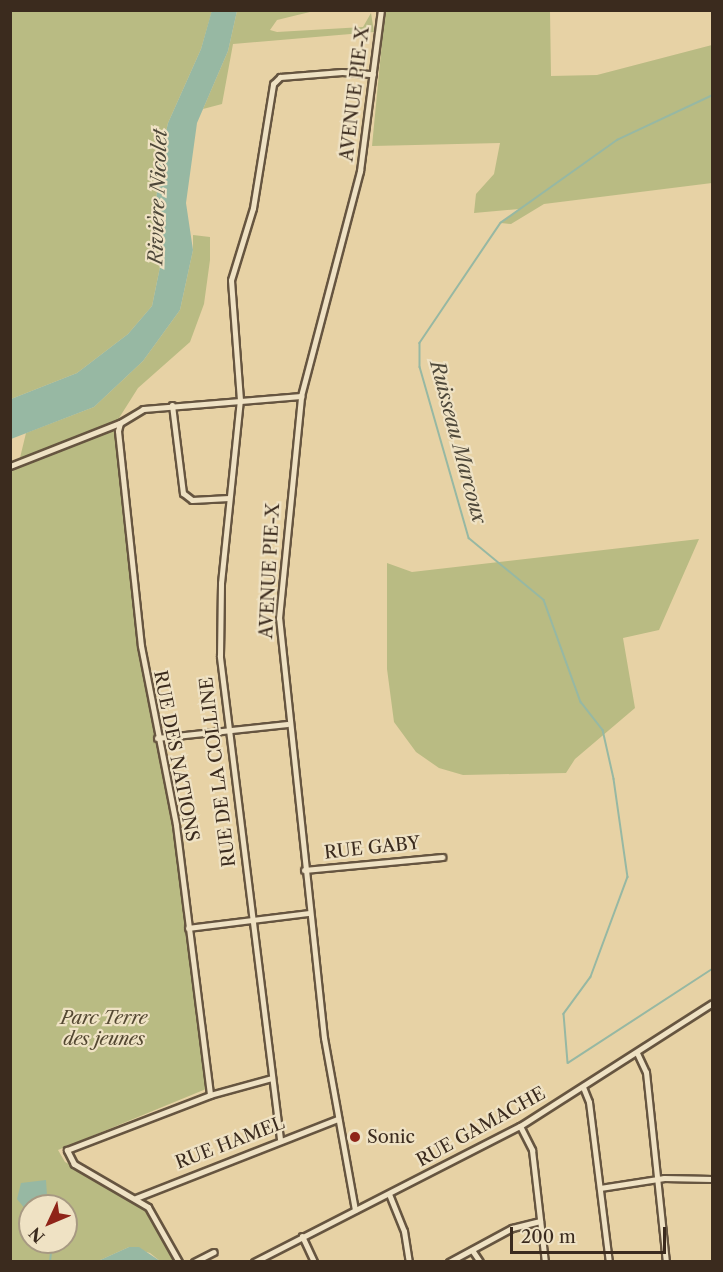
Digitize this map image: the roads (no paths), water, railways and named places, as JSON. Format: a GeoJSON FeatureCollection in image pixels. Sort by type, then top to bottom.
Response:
{"type":"FeatureCollection","features":[{"type":"Feature","properties":{"kind":"street","name":"AVENUE PIE-X"},"geometry":{"type":"LineString","coordinates":[[356,1210],[338,1119],[309,913],[287,724],[279,618],[302,396],[349,223],[381,10]]}},
{"type":"Feature","properties":{"kind":"street","name":"RUE DE LA COLLINE"},"geometry":{"type":"LineString","coordinates":[[280,1139],[250,921],[218,619],[240,400],[231,280],[253,208],[270,90],[280,77],[373,74]]}},
{"type":"Feature","properties":{"kind":"street"},"geometry":{"type":"LineString","coordinates":[[10,466],[120,423],[136,411],[172,405],[302,396]]}},
{"type":"Feature","properties":{"kind":"street"},"geometry":{"type":"LineString","coordinates":[[172,405],[183,494],[192,500],[229,498]]}},
{"type":"Feature","properties":{"kind":"street","name":"RUE DES NATIONS"},"geometry":{"type":"LineString","coordinates":[[120,423],[118,431],[137,614],[157,738],[176,825],[210,1095]]}},
{"type":"Feature","properties":{"kind":"street"},"geometry":{"type":"LineString","coordinates":[[157,738],[287,724]]}},
{"type":"Feature","properties":{"kind":"street","name":"RUE GABY"},"geometry":{"type":"LineString","coordinates":[[304,870],[442,857]]}},
{"type":"Feature","properties":{"kind":"street"},"geometry":{"type":"LineString","coordinates":[[188,928],[309,913]]}},
{"type":"Feature","properties":{"kind":"street","name":"RUE GAMACHE"},"geometry":{"type":"LineString","coordinates":[[254,1262],[520,1126],[712,1003]]}},
{"type":"Feature","properties":{"kind":"street"},"geometry":{"type":"LineString","coordinates":[[637,1053],[645,1072],[666,1262]]}},
{"type":"Feature","properties":{"kind":"street"},"geometry":{"type":"LineString","coordinates":[[179,1262],[154,1212],[136,1198],[74,1164],[67,1150],[210,1095],[272,1078]]}},
{"type":"Feature","properties":{"kind":"street"},"geometry":{"type":"LineString","coordinates":[[583,1087],[589,1102],[609,1262]]}},
{"type":"Feature","properties":{"kind":"street","name":"RUE HAMEL"},"geometry":{"type":"LineString","coordinates":[[136,1198],[280,1139],[338,1119]]}},
{"type":"Feature","properties":{"kind":"street"},"geometry":{"type":"LineString","coordinates":[[520,1126],[532,1150],[545,1262]]}},
{"type":"Feature","properties":{"kind":"street"},"geometry":{"type":"LineString","coordinates":[[600,1188],[656,1180],[712,1179]]}},
{"type":"Feature","properties":{"kind":"street"},"geometry":{"type":"LineString","coordinates":[[389,1194],[404,1231],[409,1262]]}},
{"type":"Feature","properties":{"kind":"street"},"geometry":{"type":"LineString","coordinates":[[448,1262],[512,1228],[540,1221]]}},
{"type":"Feature","properties":{"kind":"street"},"geometry":{"type":"LineString","coordinates":[[302,1236],[314,1262]]}},
{"type":"Feature","properties":{"kind":"street"},"geometry":{"type":"LineString","coordinates":[[472,1250],[480,1262]]}},
{"type":"Feature","properties":{"kind":"street"},"geometry":{"type":"LineString","coordinates":[[194,1262],[214,1252]]}},
{"type":"Feature","properties":{"kind":"water","name":"Rivière Nicolet"},"geometry":{"type":"Polygon","coordinates":[[[212,10],[237,11],[228,51],[197,123],[186,203],[193,250],[180,310],[143,361],[94,407],[11,439],[11,399],[77,373],[128,334],[152,306],[161,262],[156,204],[159,162],[168,123],[201,49],[212,10]]]}},
{"type":"Feature","properties":{"kind":"water"},"geometry":{"type":"Polygon","coordinates":[[[46,1180],[47,1194],[18,1194],[21,1183],[46,1180]]]}},
{"type":"Feature","properties":{"kind":"water"},"geometry":{"type":"Polygon","coordinates":[[[129,1247],[139,1247],[160,1261],[98,1261],[129,1247]]]}},
{"type":"Feature","properties":{"kind":"waterway","name":"Ruisseau Marcoux"},"geometry":{"type":"LineString","coordinates":[[712,96],[618,140],[501,223],[420,343],[420,367],[469,538],[544,600],[581,702],[603,730],[614,779],[628,877],[591,977],[564,1014],[568,1063],[712,969]]}},
{"type":"Feature","properties":{"kind":"waterway"},"geometry":{"type":"LineString","coordinates":[[50,1262],[51,1254]]}},
{"type":"Feature","properties":{"kind":"place","name":"Sonic"},"geometry":{"type":"Point","coordinates":[355,1137]}},
{"type":"Feature","properties":{"kind":"park label","name":"Parc Terre des jeunes"},"geometry":{"type":"Point","coordinates":[104,1029]}}]}
